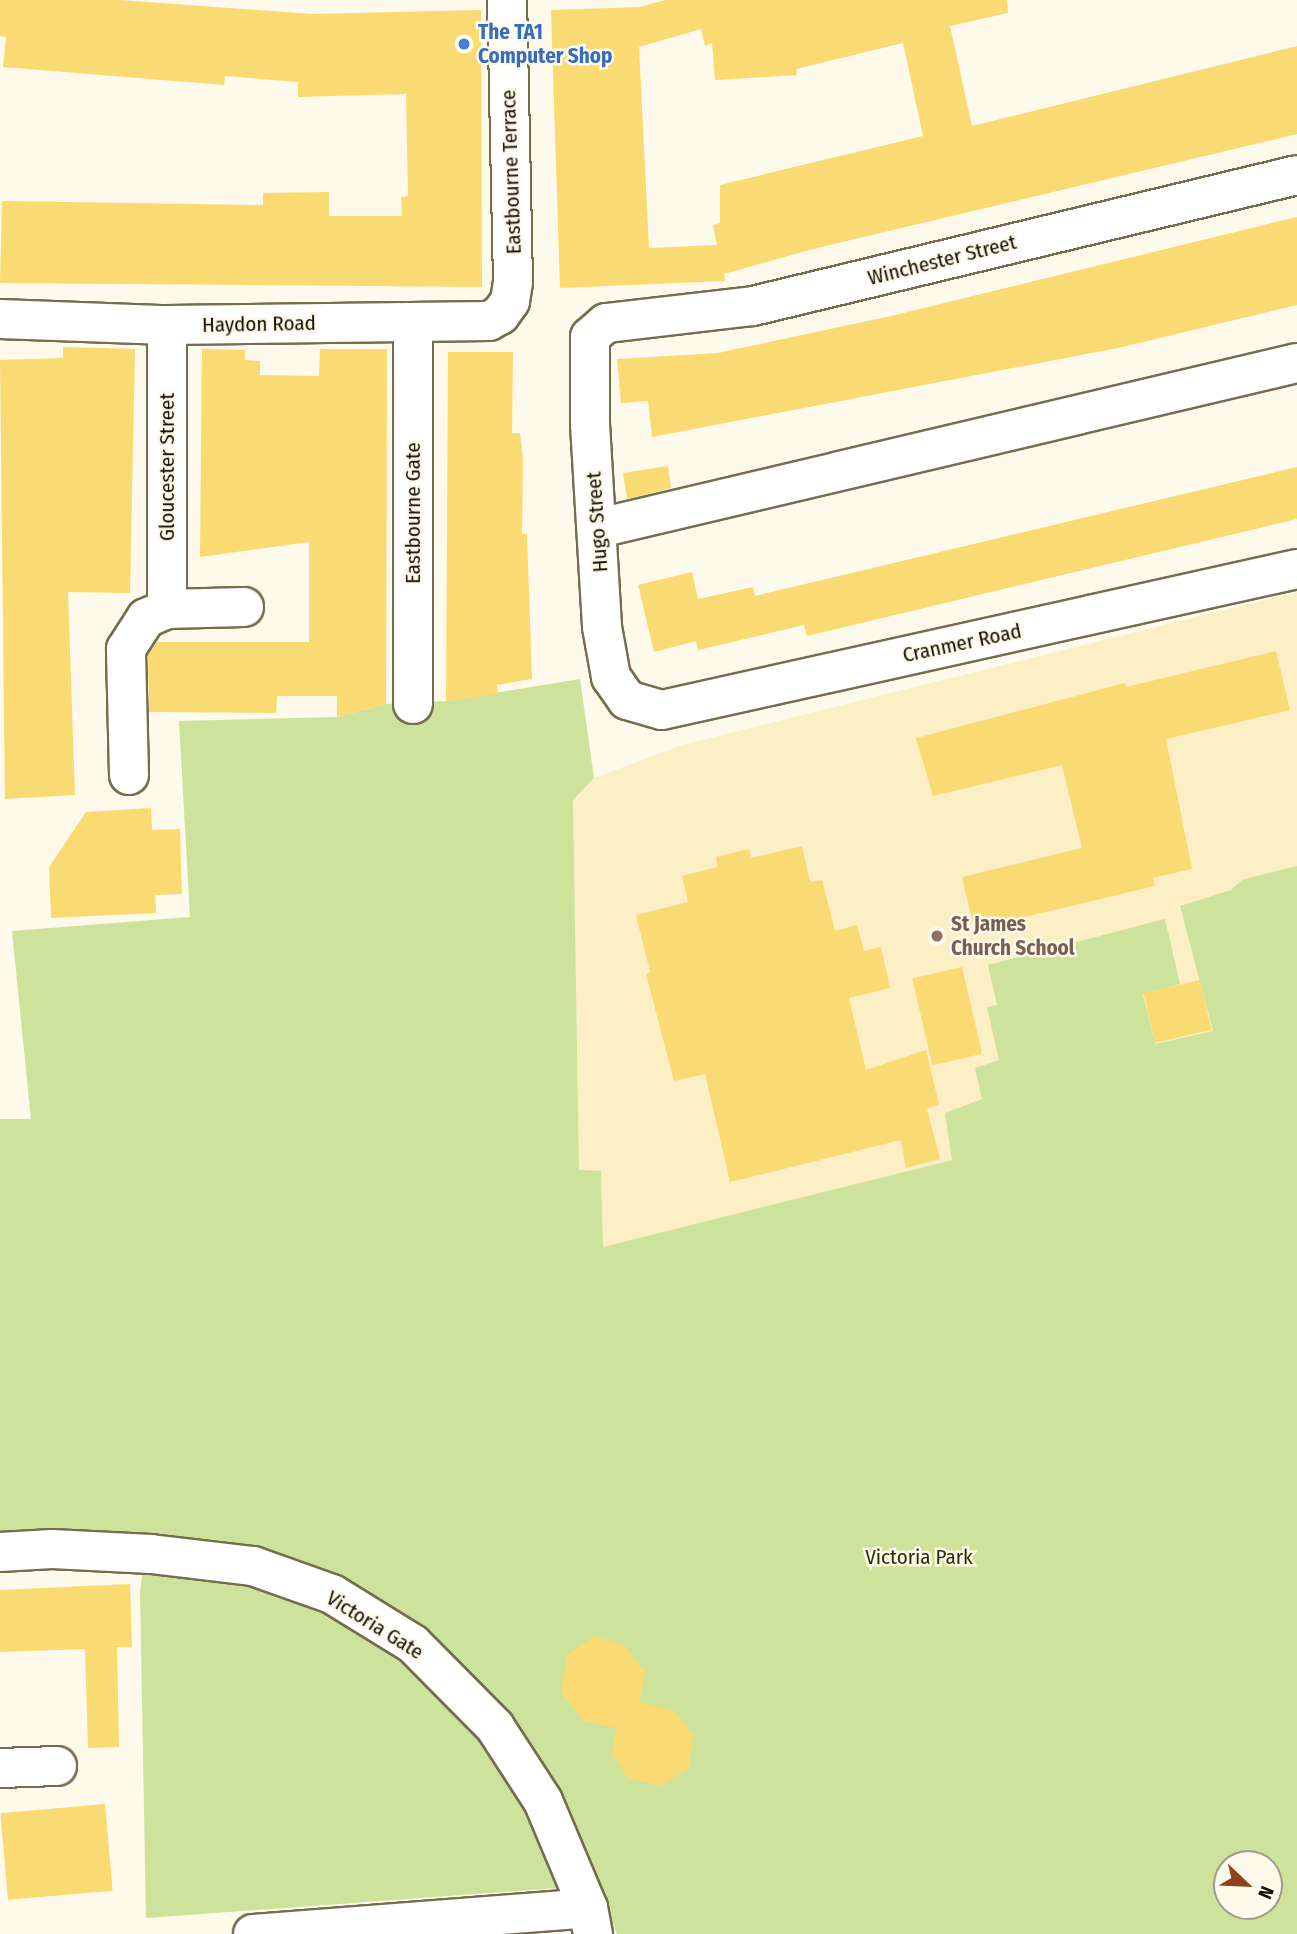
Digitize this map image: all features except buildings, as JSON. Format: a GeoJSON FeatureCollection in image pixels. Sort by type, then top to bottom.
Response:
{"type":"FeatureCollection","features":[{"type":"Feature","properties":{"kind":"street","name":"Eastbourne Terrace"},"geometry":{"type":"LineString","coordinates":[[504,2],[514,199],[510,301]]}},
{"type":"Feature","properties":{"kind":"street","name":"Winchester Street"},"geometry":{"type":"LineString","coordinates":[[590,337],[606,323],[636,316],[703,314],[753,306],[1297,175]]}},
{"type":"Feature","properties":{"kind":"street","name":"Haydon Road"},"geometry":{"type":"LineString","coordinates":[[0,319],[167,325],[489,321],[510,301]]}},
{"type":"Feature","properties":{"kind":"street","name":"Eastbourne Gate"},"geometry":{"type":"LineString","coordinates":[[413,322],[413,704]]}},
{"type":"Feature","properties":{"kind":"street","name":"Gloucester Street"},"geometry":{"type":"LineString","coordinates":[[167,325],[167,609]]}},
{"type":"Feature","properties":{"kind":"street","name":"Hugo Street"},"geometry":{"type":"LineString","coordinates":[[590,337],[590,424],[599,528],[602,627],[611,677],[627,700]]}},
{"type":"Feature","properties":{"kind":"street"},"geometry":{"type":"LineString","coordinates":[[599,528],[1297,363]]}},
{"type":"Feature","properties":{"kind":"street","name":"Cranmer Road"},"geometry":{"type":"LineString","coordinates":[[627,700],[662,710],[1297,569]]}},
{"type":"Feature","properties":{"kind":"street"},"geometry":{"type":"LineString","coordinates":[[129,775],[125,649],[146,618],[167,609],[244,607]]}},
{"type":"Feature","properties":{"kind":"street","name":"Victoria Gate"},"geometry":{"type":"LineString","coordinates":[[0,1552],[52,1549],[139,1553],[253,1566],[332,1594],[413,1644],[495,1727],[543,1801],[590,1921]]}},
{"type":"Feature","properties":{"kind":"street"},"geometry":{"type":"LineString","coordinates":[[0,1768],[57,1766]]}},
{"type":"Feature","properties":{"kind":"street"},"geometry":{"type":"LineString","coordinates":[[253,1934],[590,1921]]}},
{"type":"Feature","properties":{"kind":"shaded area","name":"St James Church School"},"geometry":{"type":"Polygon","coordinates":[[[1297,592],[1297,1073],[603,1247],[601,1172],[579,1171],[573,800],[594,778],[682,745],[1297,592]]]}},
{"type":"Feature","properties":{"kind":"green space","name":"Victoria Park"},"geometry":{"type":"Polygon","coordinates":[[[580,679],[594,778],[573,800],[579,1170],[601,1171],[603,1247],[952,1160],[945,1113],[982,1099],[975,1068],[999,1060],[987,1007],[997,1005],[988,965],[1165,919],[1180,984],[1143,994],[1155,1044],[1213,1031],[1180,906],[1231,890],[1242,880],[1297,866],[1297,1934],[617,1934],[599,1885],[146,1918],[140,1591],[147,1541],[0,1533],[0,1119],[31,1119],[12,931],[190,917],[179,721],[337,717],[386,704],[446,701],[580,679]]]}},
{"type":"Feature","properties":{"kind":"place","name":"The TA1 Computer Shop"},"geometry":{"type":"Point","coordinates":[464,44]}},
{"type":"Feature","properties":{"kind":"place","name":"St James Church School"},"geometry":{"type":"Point","coordinates":[937,936]}}]}
